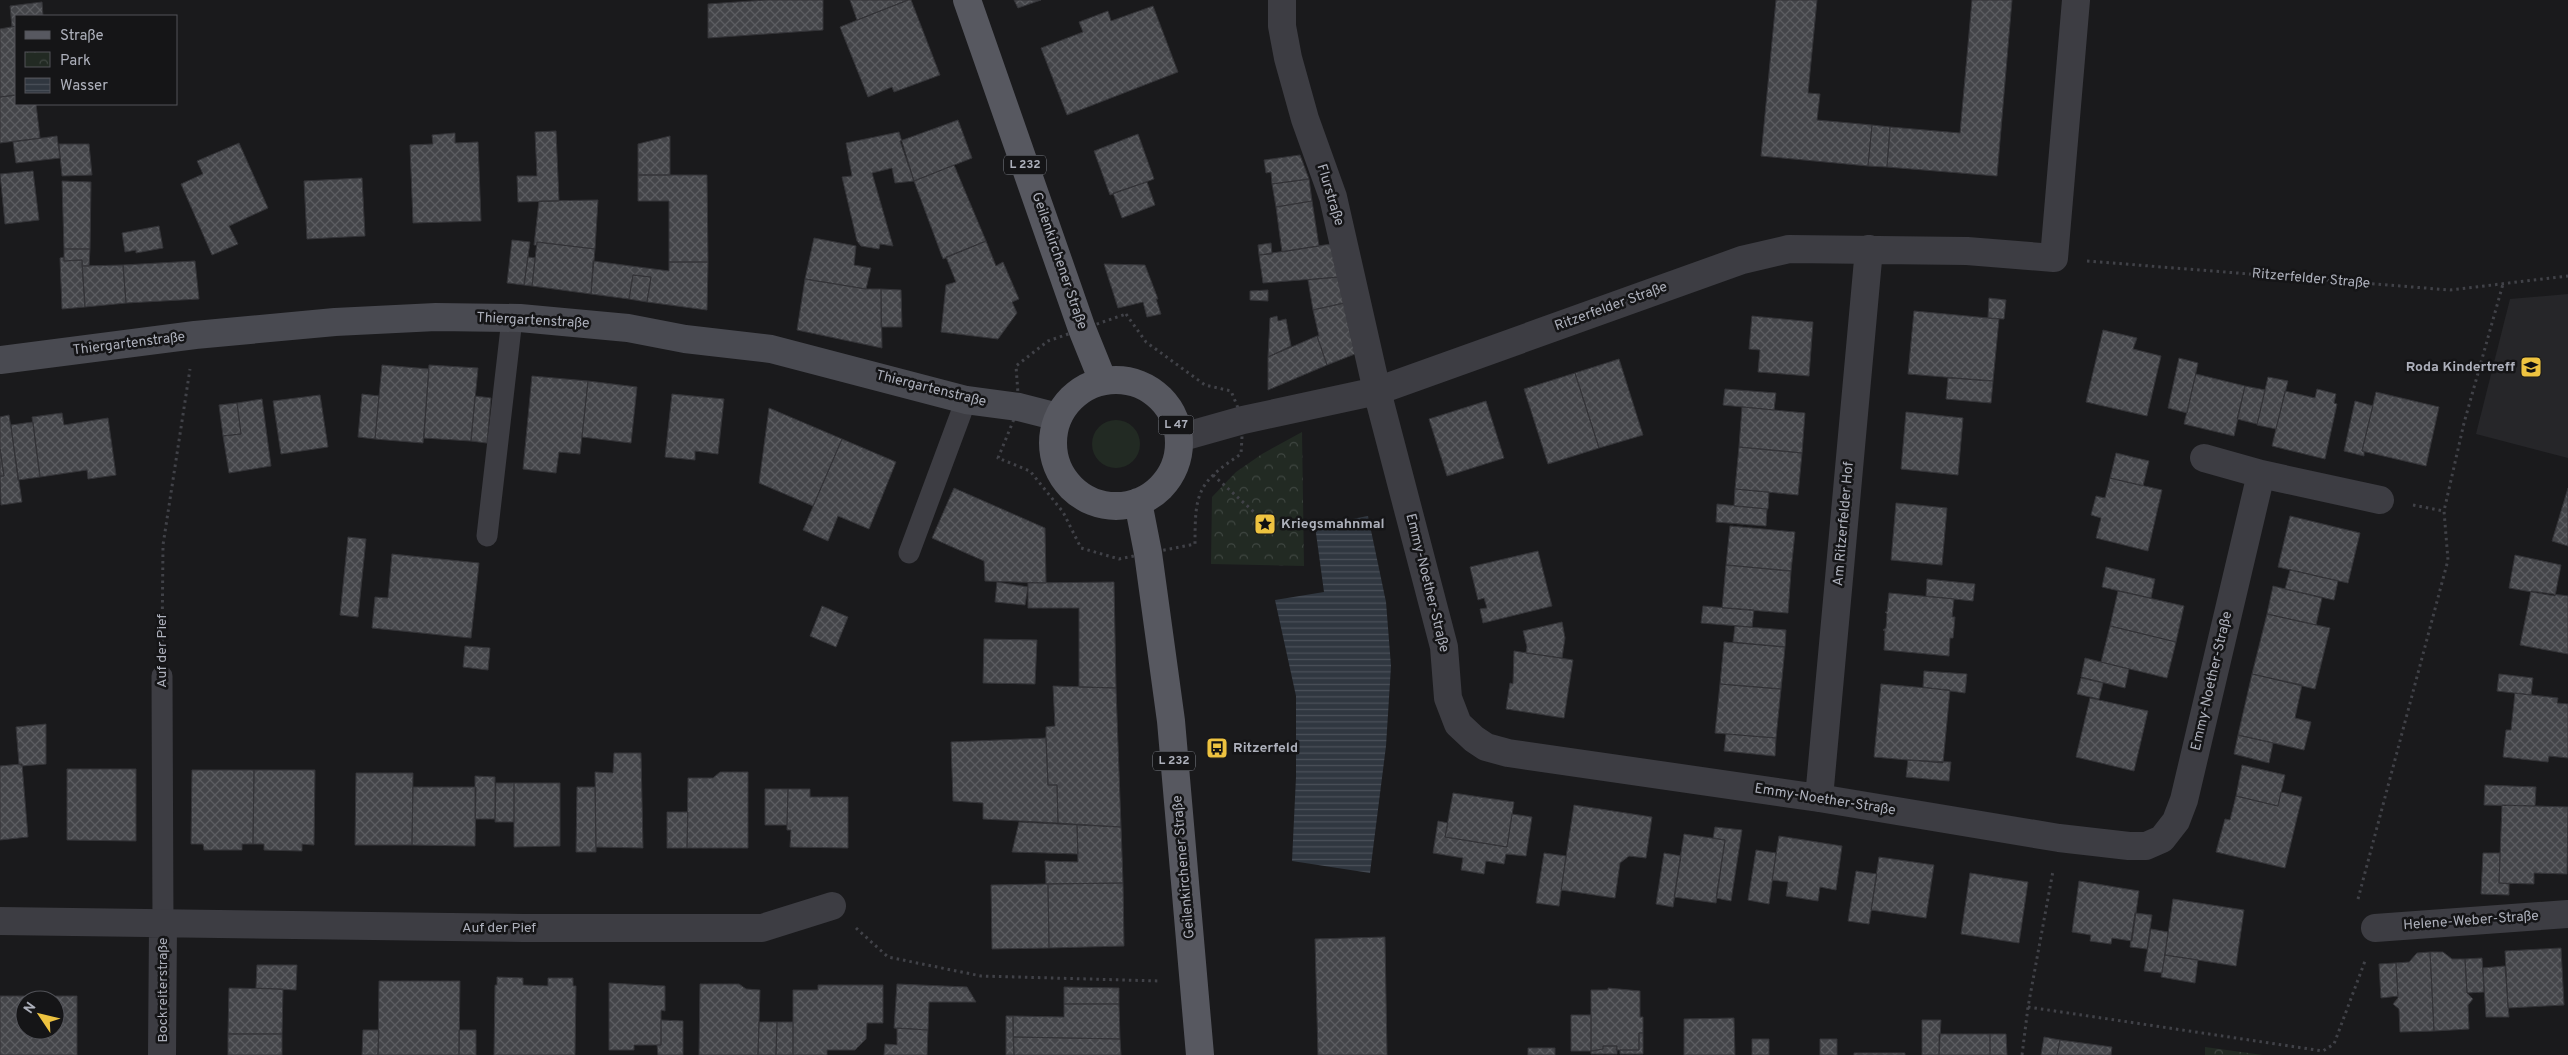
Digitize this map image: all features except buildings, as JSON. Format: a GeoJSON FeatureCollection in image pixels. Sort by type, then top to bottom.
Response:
{"type":"FeatureCollection","features":[{"type":"Feature","properties":{"kind":"main road","name":"Geilenkirchener Straße"},"geometry":{"type":"LineString","coordinates":[[967,0],[1082,329],[1103,380]]}},
{"type":"Feature","properties":{"kind":"main road","name":"Thiergartenstraße"},"geometry":{"type":"LineString","coordinates":[[0,360],[195,335],[335,322],[436,317],[512,318],[628,328],[685,339],[771,349],[966,400],[1018,407],[1058,417]]}},
{"type":"Feature","properties":{"kind":"main road","name":"L 47"},"geometry":{"type":"LineString","coordinates":[[1103,380],[1124,380],[1145,386],[1162,399],[1174,417],[1179,438],[1178,458],[1169,477],[1156,492],[1138,502],[1118,506],[1097,503],[1078,494],[1064,478],[1055,459],[1053,438],[1058,417],[1066,404],[1076,394],[1089,385],[1103,380]]}},
{"type":"Feature","properties":{"kind":"main road","name":"Geilenkirchener Straße"},"geometry":{"type":"LineString","coordinates":[[1138,502],[1148,553],[1171,721],[1200,1055]]}},
{"type":"Feature","properties":{"kind":"street","name":"Flurstraße"},"geometry":{"type":"LineString","coordinates":[[1282,0],[1282,26],[1288,58],[1305,119],[1333,197],[1378,391]]}},
{"type":"Feature","properties":{"kind":"street"},"geometry":{"type":"LineString","coordinates":[[2054,258],[2076,0]]}},
{"type":"Feature","properties":{"kind":"street","name":"Ritzerfelder Straße"},"geometry":{"type":"LineString","coordinates":[[1179,438],[1243,420],[1378,391],[1742,260],[1789,249],[1967,251],[2054,258]]}},
{"type":"Feature","properties":{"kind":"street","name":"Am Ritzerfelder Hof"},"geometry":{"type":"LineString","coordinates":[[1819,798],[1869,249]]}},
{"type":"Feature","properties":{"kind":"street","name":"Emmy-Noether-Straße"},"geometry":{"type":"LineString","coordinates":[[1378,391],[1444,646],[1448,698],[1458,724],[1486,747],[1508,753],[1819,798],[2059,838],[2146,846],[2162,839],[2176,821],[2184,800],[2261,474]]}},
{"type":"Feature","properties":{"kind":"street"},"geometry":{"type":"LineString","coordinates":[[2204,458],[2261,474],[2380,500]]}},
{"type":"Feature","properties":{"kind":"street","name":"Auf der Pief"},"geometry":{"type":"LineString","coordinates":[[0,921],[163,925],[762,928],[832,906]]}},
{"type":"Feature","properties":{"kind":"street","name":"Helene-Weber-Straße"},"geometry":{"type":"LineString","coordinates":[[2374,928],[2568,914]]}},
{"type":"Feature","properties":{"kind":"street","name":"Bockreiterstraße"},"geometry":{"type":"LineString","coordinates":[[162,1055],[163,925]]}},
{"type":"Feature","properties":{"kind":"lane"},"geometry":{"type":"LineString","coordinates":[[487,536],[512,318]]}},
{"type":"Feature","properties":{"kind":"lane"},"geometry":{"type":"LineString","coordinates":[[909,553],[966,400]]}},
{"type":"Feature","properties":{"kind":"lane","name":"Auf der Pief"},"geometry":{"type":"LineString","coordinates":[[162,676],[163,925]]}},
{"type":"Feature","properties":{"kind":"path","name":"Ritzerfelder Straße"},"geometry":{"type":"LineString","coordinates":[[2054,258],[2450,290],[2568,276]]}},
{"type":"Feature","properties":{"kind":"path"},"geometry":{"type":"LineString","coordinates":[[2028,1007],[2324,1051],[2334,1044],[2358,982],[2374,928],[2363,917],[2358,898],[2448,560],[2444,511],[2464,423],[2503,284]]}},
{"type":"Feature","properties":{"kind":"path"},"geometry":{"type":"LineString","coordinates":[[1126,314],[1146,342],[1205,385],[1231,391],[1243,420],[1241,454],[1213,475],[1200,489],[1195,511],[1195,544],[1120,559],[1081,548],[1063,512],[1030,471],[998,458],[1018,407],[1016,366],[1048,340],[1082,329],[1126,314]]}},
{"type":"Feature","properties":{"kind":"path","name":"Auf der Pief"},"geometry":{"type":"LineString","coordinates":[[162,676],[163,545],[188,380]]}},
{"type":"Feature","properties":{"kind":"path"},"geometry":{"type":"LineString","coordinates":[[1213,475],[1254,512]]}},
{"type":"Feature","properties":{"kind":"path"},"geometry":{"type":"LineString","coordinates":[[2022,1055],[2028,1007],[2059,838]]}},
{"type":"Feature","properties":{"kind":"path"},"geometry":{"type":"LineString","coordinates":[[832,906],[888,957],[981,976],[1195,982]]}},
{"type":"Feature","properties":{"kind":"shaded area","name":"Roda Kindertreff"},"geometry":{"type":"Polygon","coordinates":[[[2568,294],[2568,458],[2476,434],[2510,299],[2568,294]]]}},
{"type":"Feature","properties":{"kind":"green space"},"geometry":{"type":"Polygon","coordinates":[[[1111,420],[1121,420],[1130,424],[1136,430],[1139,435],[1139,453],[1130,464],[1121,468],[1111,468],[1102,464],[1096,458],[1092,449],[1092,439],[1096,430],[1102,424],[1111,420]]]}},
{"type":"Feature","properties":{"kind":"green space"},"geometry":{"type":"Polygon","coordinates":[[[1302,432],[1304,566],[1211,564],[1212,497],[1236,472],[1262,454],[1302,432]]]}},
{"type":"Feature","properties":{"kind":"green space"},"geometry":{"type":"Polygon","coordinates":[[[2205,1047],[2263,1055],[2205,1055],[2205,1047]]]}},
{"type":"Feature","properties":{"kind":"water"},"geometry":{"type":"Polygon","coordinates":[[[1368,516],[1386,602],[1391,666],[1386,746],[1370,873],[1292,861],[1296,777],[1296,696],[1275,600],[1324,592],[1315,526],[1368,516]]]}},
{"type":"Feature","properties":{"kind":"place","name":"Roda Kindertreff"},"geometry":{"type":"Point","coordinates":[2531,367]}},
{"type":"Feature","properties":{"kind":"place","name":"Kriegsmahnmal"},"geometry":{"type":"Point","coordinates":[1265,524]}},
{"type":"Feature","properties":{"kind":"place","name":"Ritzerfeld"},"geometry":{"type":"Point","coordinates":[1217,748]}}]}
